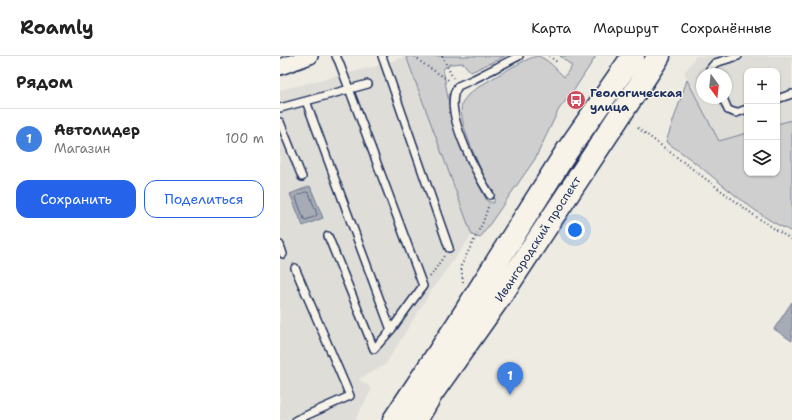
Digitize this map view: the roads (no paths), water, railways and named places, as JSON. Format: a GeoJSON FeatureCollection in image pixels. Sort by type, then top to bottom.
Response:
{"type":"FeatureCollection","features":[{"type":"Feature","properties":{"kind":"highway","name":"Ивангородский проспект"},"geometry":{"type":"LineString","coordinates":[[394,420],[566,154],[633,56]]}},
{"type":"Feature","properties":{"kind":"highway","name":"Ивангородский проспект"},"geometry":{"type":"LineString","coordinates":[[416,420],[432,393],[504,291],[659,56]]}},
{"type":"Feature","properties":{"kind":"street"},"geometry":{"type":"LineString","coordinates":[[280,67],[310,56]]}},
{"type":"Feature","properties":{"kind":"lane"},"geometry":{"type":"LineString","coordinates":[[328,236],[374,349],[392,330],[423,286],[336,56]]}},
{"type":"Feature","properties":{"kind":"lane"},"geometry":{"type":"LineString","coordinates":[[382,56],[386,79],[449,248]]}},
{"type":"Feature","properties":{"kind":"lane"},"geometry":{"type":"LineString","coordinates":[[490,195],[478,176],[466,148],[454,113],[454,95],[458,86],[474,80],[519,56]]}},
{"type":"Feature","properties":{"kind":"lane"},"geometry":{"type":"LineString","coordinates":[[711,68],[715,63],[738,56]]}},
{"type":"Feature","properties":{"kind":"lane"},"geometry":{"type":"LineString","coordinates":[[280,108],[368,84]]}},
{"type":"Feature","properties":{"kind":"lane"},"geometry":{"type":"LineString","coordinates":[[780,98],[792,94]]}},
{"type":"Feature","properties":{"kind":"lane"},"geometry":{"type":"LineString","coordinates":[[306,101],[392,330]]}},
{"type":"Feature","properties":{"kind":"lane"},"geometry":{"type":"LineString","coordinates":[[726,104],[728,110],[736,113],[744,110]]}},
{"type":"Feature","properties":{"kind":"lane"},"geometry":{"type":"LineString","coordinates":[[280,122],[302,177]]}},
{"type":"Feature","properties":{"kind":"lane"},"geometry":{"type":"LineString","coordinates":[[280,245],[283,254]]}},
{"type":"Feature","properties":{"kind":"lane"},"geometry":{"type":"LineString","coordinates":[[295,268],[350,396],[296,420]]}},
{"type":"Feature","properties":{"kind":"water"},"geometry":{"type":"Polygon","coordinates":[[[310,186],[323,218],[303,226],[290,194],[310,186]]]}},
{"type":"Feature","properties":{"kind":"water"},"geometry":{"type":"Polygon","coordinates":[[[792,302],[792,341],[774,329],[792,302]]]}},
{"type":"Feature","properties":{"kind":"place","name":"Геологическая улица"},"geometry":{"type":"Point","coordinates":[576,100]}},
{"type":"Feature","properties":{"kind":"place","name":"Автолидер"},"geometry":{"type":"Point","coordinates":[510,395]}}]}
